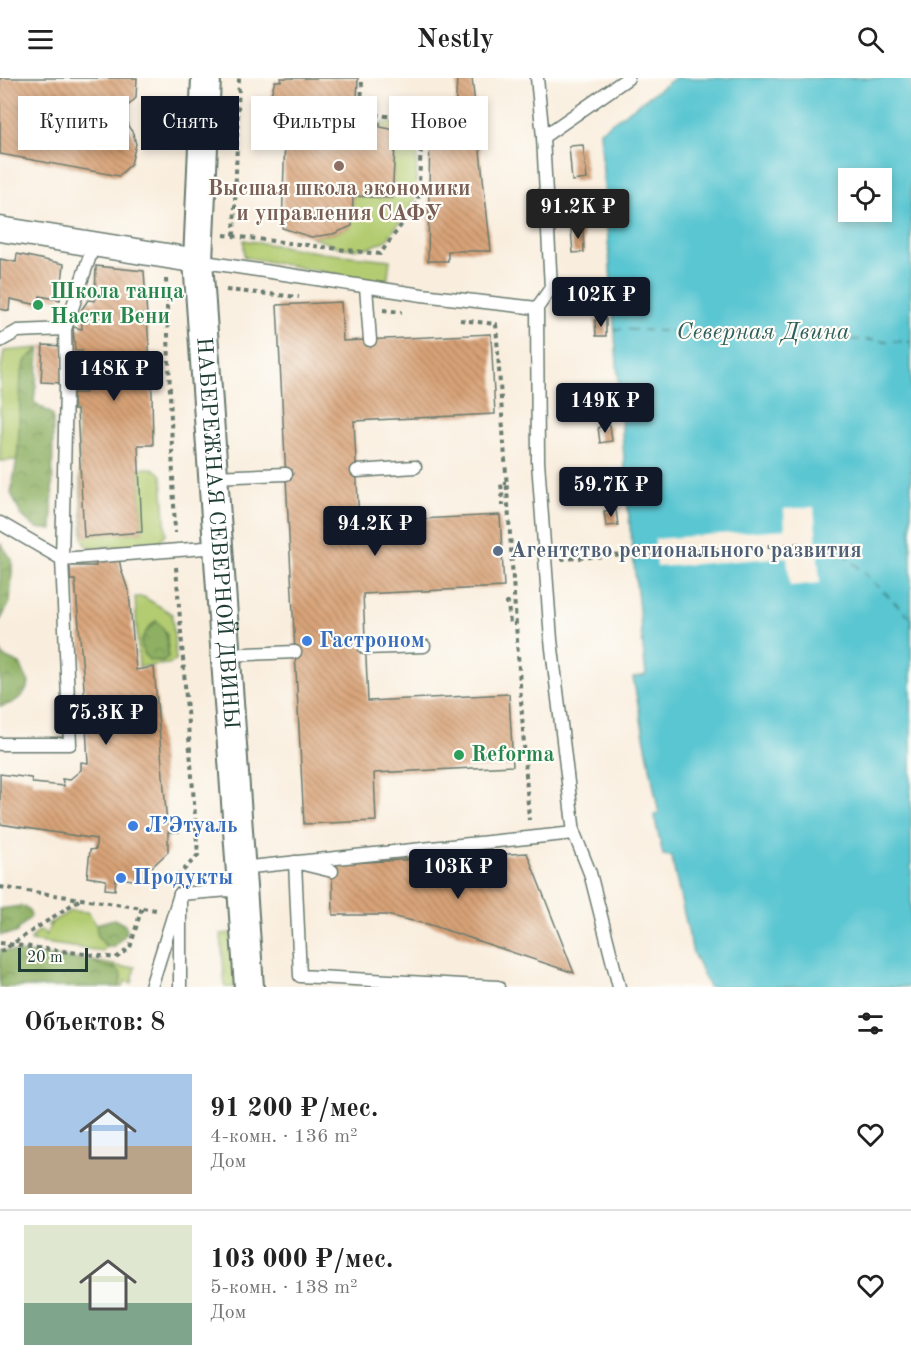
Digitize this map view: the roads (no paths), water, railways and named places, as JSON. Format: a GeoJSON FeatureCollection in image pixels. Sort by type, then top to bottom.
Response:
{"type":"FeatureCollection","features":[{"type":"Feature","properties":{"kind":"street","name":"НАБЕРЕЖНАЯ СЕВЕРНОЙ ДВИНЫ"},"geometry":{"type":"LineString","coordinates":[[206,78],[198,261],[249,987]]}},
{"type":"Feature","properties":{"kind":"street"},"geometry":{"type":"LineString","coordinates":[[0,229],[198,261]]}},
{"type":"Feature","properties":{"kind":"lane"},"geometry":{"type":"LineString","coordinates":[[537,78],[543,137],[551,288],[537,308],[538,462],[551,640],[574,833],[590,873],[619,987]]}},
{"type":"Feature","properties":{"kind":"lane"},"geometry":{"type":"LineString","coordinates":[[543,137],[628,78]]}},
{"type":"Feature","properties":{"kind":"lane"},"geometry":{"type":"LineString","coordinates":[[0,744],[70,744],[62,559],[65,329],[94,244]]}},
{"type":"Feature","properties":{"kind":"lane"},"geometry":{"type":"LineString","coordinates":[[198,261],[366,287],[537,308]]}},
{"type":"Feature","properties":{"kind":"lane"},"geometry":{"type":"LineString","coordinates":[[366,287],[370,340]]}},
{"type":"Feature","properties":{"kind":"lane"},"geometry":{"type":"LineString","coordinates":[[0,341],[18,332],[65,329]]}},
{"type":"Feature","properties":{"kind":"lane"},"geometry":{"type":"LineString","coordinates":[[357,471],[415,467]]}},
{"type":"Feature","properties":{"kind":"lane"},"geometry":{"type":"LineString","coordinates":[[213,477],[286,474]]}},
{"type":"Feature","properties":{"kind":"lane"},"geometry":{"type":"LineString","coordinates":[[0,523],[62,559],[218,547]]}},
{"type":"Feature","properties":{"kind":"lane"},"geometry":{"type":"LineString","coordinates":[[365,648],[424,646]]}},
{"type":"Feature","properties":{"kind":"lane"},"geometry":{"type":"LineString","coordinates":[[225,656],[295,652]]}},
{"type":"Feature","properties":{"kind":"lane"},"geometry":{"type":"LineString","coordinates":[[180,894],[241,879],[295,862],[574,833]]}},
{"type":"Feature","properties":{"kind":"lane"},"geometry":{"type":"LineString","coordinates":[[295,862],[332,871]]}},
{"type":"Feature","properties":{"kind":"lane"},"geometry":{"type":"LineString","coordinates":[[295,862],[300,976],[498,987]]}},
{"type":"Feature","properties":{"kind":"lane"},"geometry":{"type":"LineString","coordinates":[[151,987],[180,894]]}},
{"type":"Feature","properties":{"kind":"lane"},"geometry":{"type":"LineString","coordinates":[[180,894],[180,987]]}},
{"type":"Feature","properties":{"kind":"water","name":"Северная Двина"},"geometry":{"type":"Polygon","coordinates":[[[675,78],[911,78],[911,987],[709,987],[693,953],[671,856],[663,855],[654,815],[659,814],[633,678],[646,675],[627,499],[600,131],[675,78]]]}},
{"type":"Feature","properties":{"kind":"place","name":"Высшая школа экономики и управления САФУ"},"geometry":{"type":"Point","coordinates":[339,166]}},
{"type":"Feature","properties":{"kind":"place","name":"Школа танца Насти Вени"},"geometry":{"type":"Point","coordinates":[38,305]}},
{"type":"Feature","properties":{"kind":"place","name":"Агентство регионального развития"},"geometry":{"type":"Point","coordinates":[498,551]}},
{"type":"Feature","properties":{"kind":"place","name":"Гастроном"},"geometry":{"type":"Point","coordinates":[307,641]}},
{"type":"Feature","properties":{"kind":"place","name":"Reforma"},"geometry":{"type":"Point","coordinates":[459,755]}},
{"type":"Feature","properties":{"kind":"place","name":"Л’Этуаль"},"geometry":{"type":"Point","coordinates":[133,826]}},
{"type":"Feature","properties":{"kind":"place","name":"Продукты"},"geometry":{"type":"Point","coordinates":[121,878]}}]}
